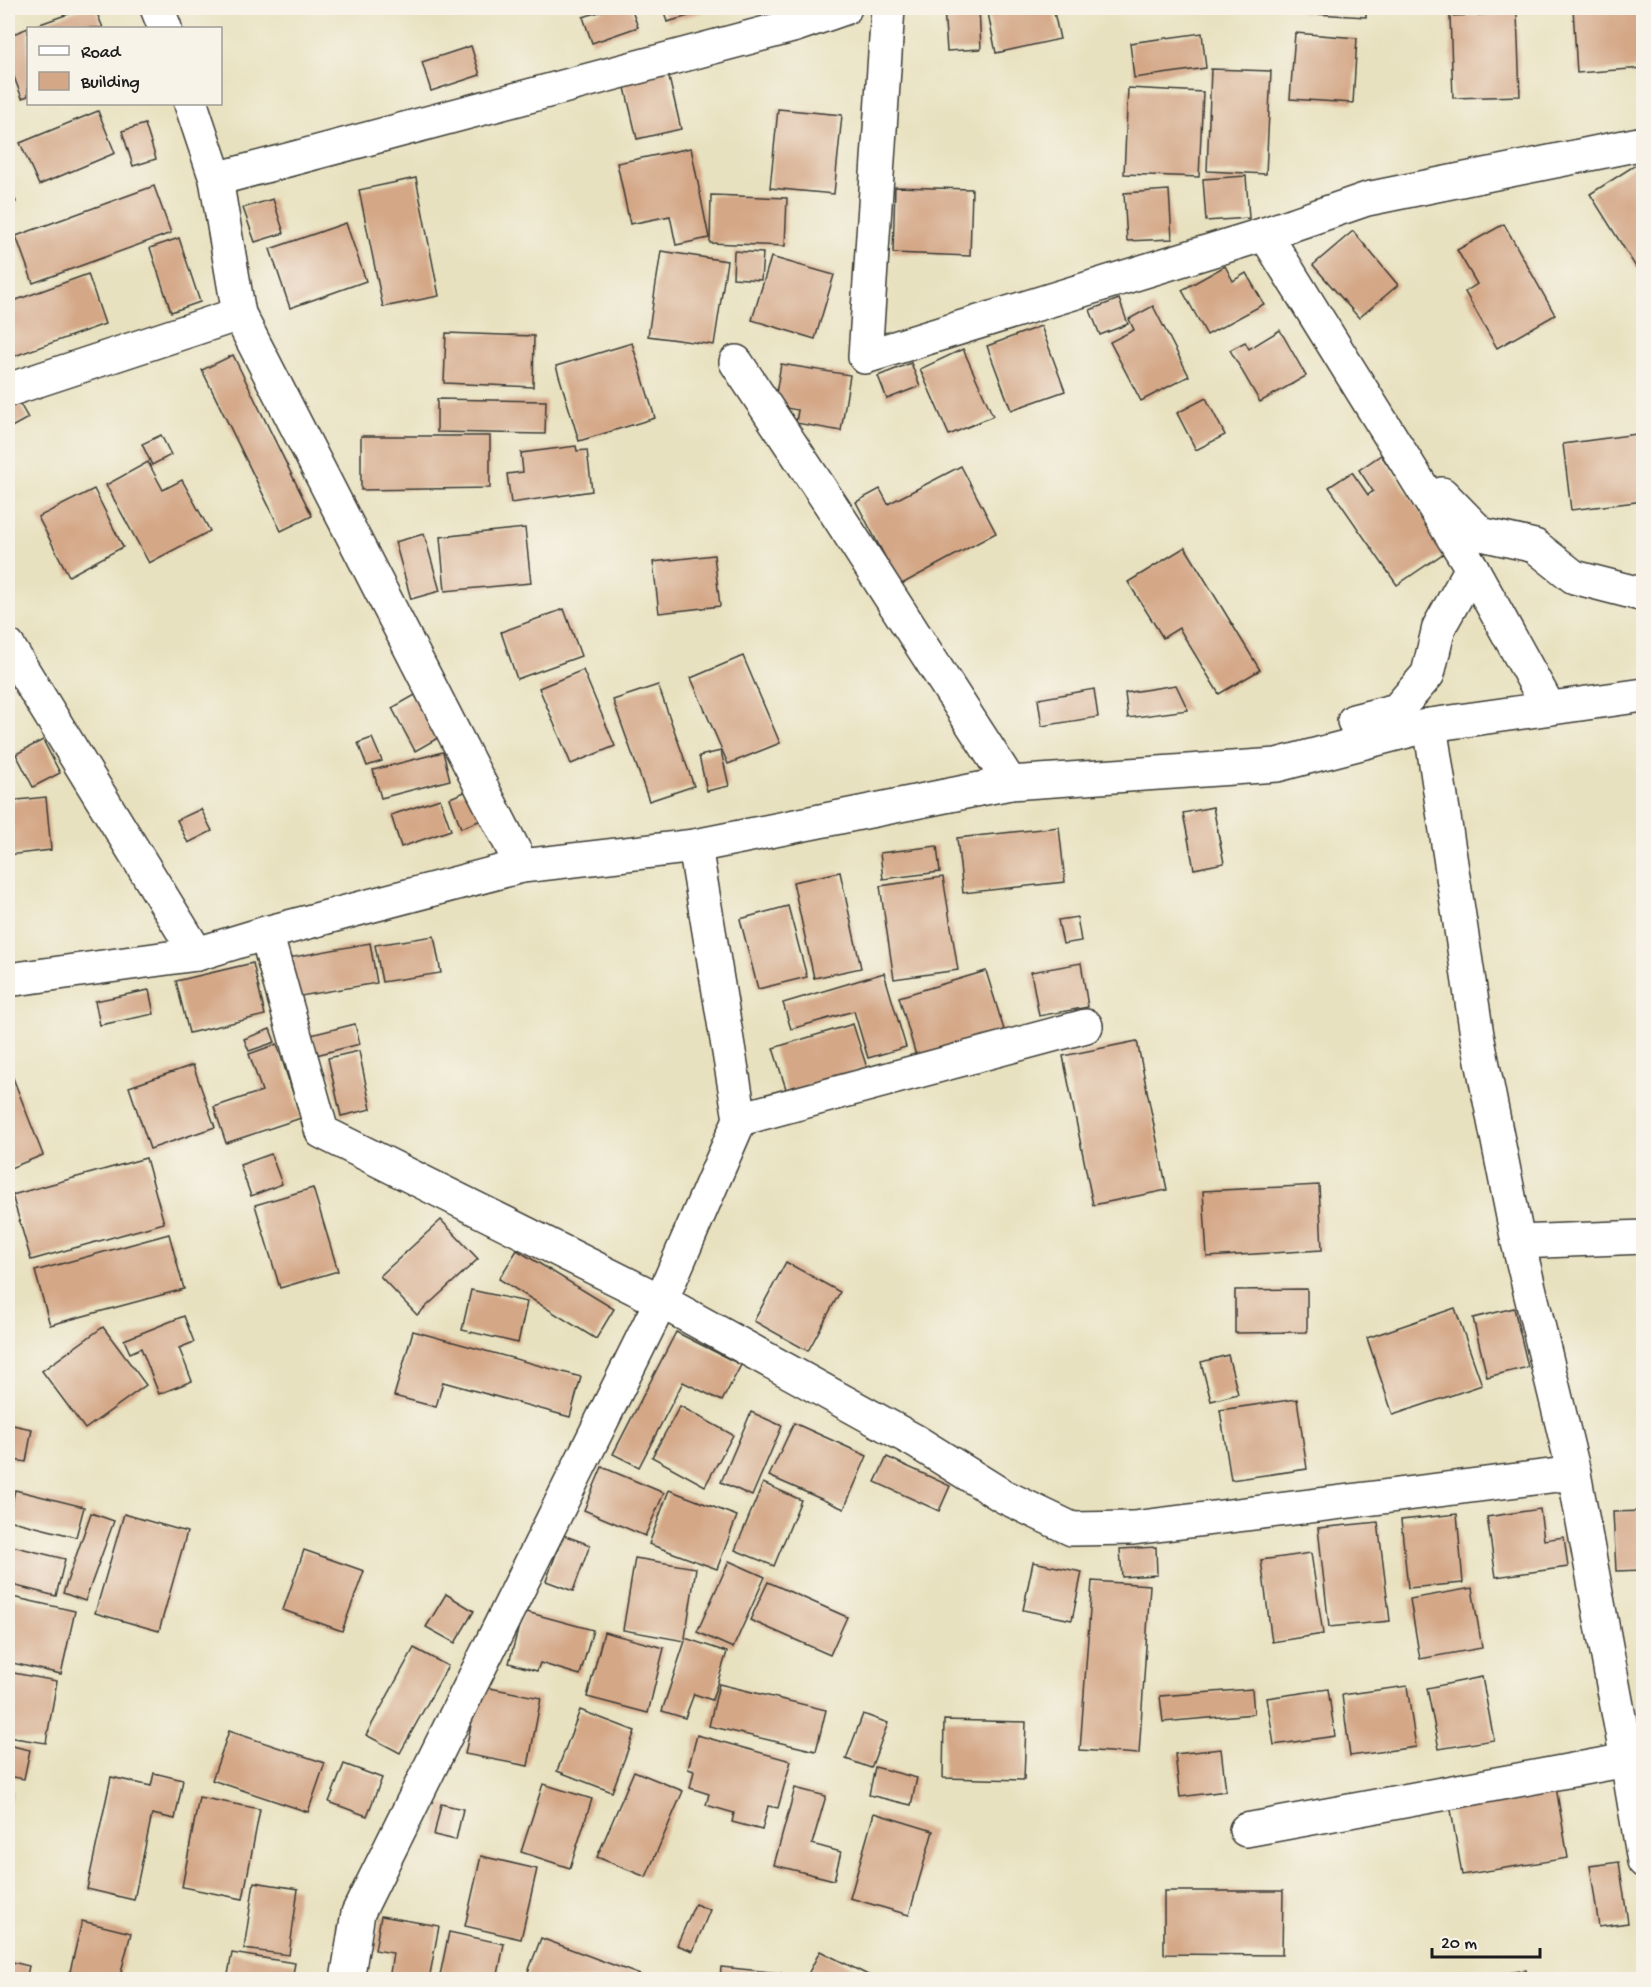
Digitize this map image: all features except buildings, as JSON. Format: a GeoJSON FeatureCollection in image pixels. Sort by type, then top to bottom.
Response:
{"type":"FeatureCollection","features":[{"type":"Feature","properties":{"kind":"street"},"geometry":{"type":"LineString","coordinates":[[157,8],[165,27]]}},
{"type":"Feature","properties":{"kind":"street"},"geometry":{"type":"LineString","coordinates":[[216,179],[796,25],[845,8]]}},
{"type":"Feature","properties":{"kind":"street"},"geometry":{"type":"LineString","coordinates":[[888,8],[865,357],[1265,234],[1366,199],[1644,143]]}},
{"type":"Feature","properties":{"kind":"street"},"geometry":{"type":"LineString","coordinates":[[190,105],[216,179],[239,314],[522,866]]}},
{"type":"Feature","properties":{"kind":"street"},"geometry":{"type":"LineString","coordinates":[[1265,234],[1472,568],[1550,708]]}},
{"type":"Feature","properties":{"kind":"street"},"geometry":{"type":"LineString","coordinates":[[8,390],[239,314]]}},
{"type":"Feature","properties":{"kind":"street"},"geometry":{"type":"LineString","coordinates":[[736,362],[1010,783]]}},
{"type":"Feature","properties":{"kind":"street"},"geometry":{"type":"LineString","coordinates":[[1403,455],[1481,534],[1534,546],[1574,577],[1644,595]]}},
{"type":"Feature","properties":{"kind":"street"},"geometry":{"type":"LineString","coordinates":[[1277,765],[1292,743],[1347,723],[1398,710],[1428,674],[1439,627],[1472,568]]}},
{"type":"Feature","properties":{"kind":"street"},"geometry":{"type":"LineString","coordinates":[[8,646],[196,954]]}},
{"type":"Feature","properties":{"kind":"street"},"geometry":{"type":"LineString","coordinates":[[8,980],[196,954],[266,933],[522,866],[695,846],[1010,783],[1277,765],[1430,725],[1644,695]]}},
{"type":"Feature","properties":{"kind":"street"},"geometry":{"type":"LineString","coordinates":[[1430,725],[1478,1035],[1518,1242],[1574,1473],[1635,1760],[1644,1861]]}},
{"type":"Feature","properties":{"kind":"street"},"geometry":{"type":"LineString","coordinates":[[347,1980],[358,1913],[661,1301],[740,1119],[695,846]]}},
{"type":"Feature","properties":{"kind":"street"},"geometry":{"type":"LineString","coordinates":[[266,933],[322,1132],[661,1301],[915,1441],[1003,1496],[1072,1529],[1133,1528],[1574,1473]]}},
{"type":"Feature","properties":{"kind":"street"},"geometry":{"type":"LineString","coordinates":[[740,1119],[1086,1026]]}},
{"type":"Feature","properties":{"kind":"street"},"geometry":{"type":"LineString","coordinates":[[1518,1242],[1644,1237]]}},
{"type":"Feature","properties":{"kind":"street"},"geometry":{"type":"LineString","coordinates":[[1246,1830],[1635,1760]]}}]}
